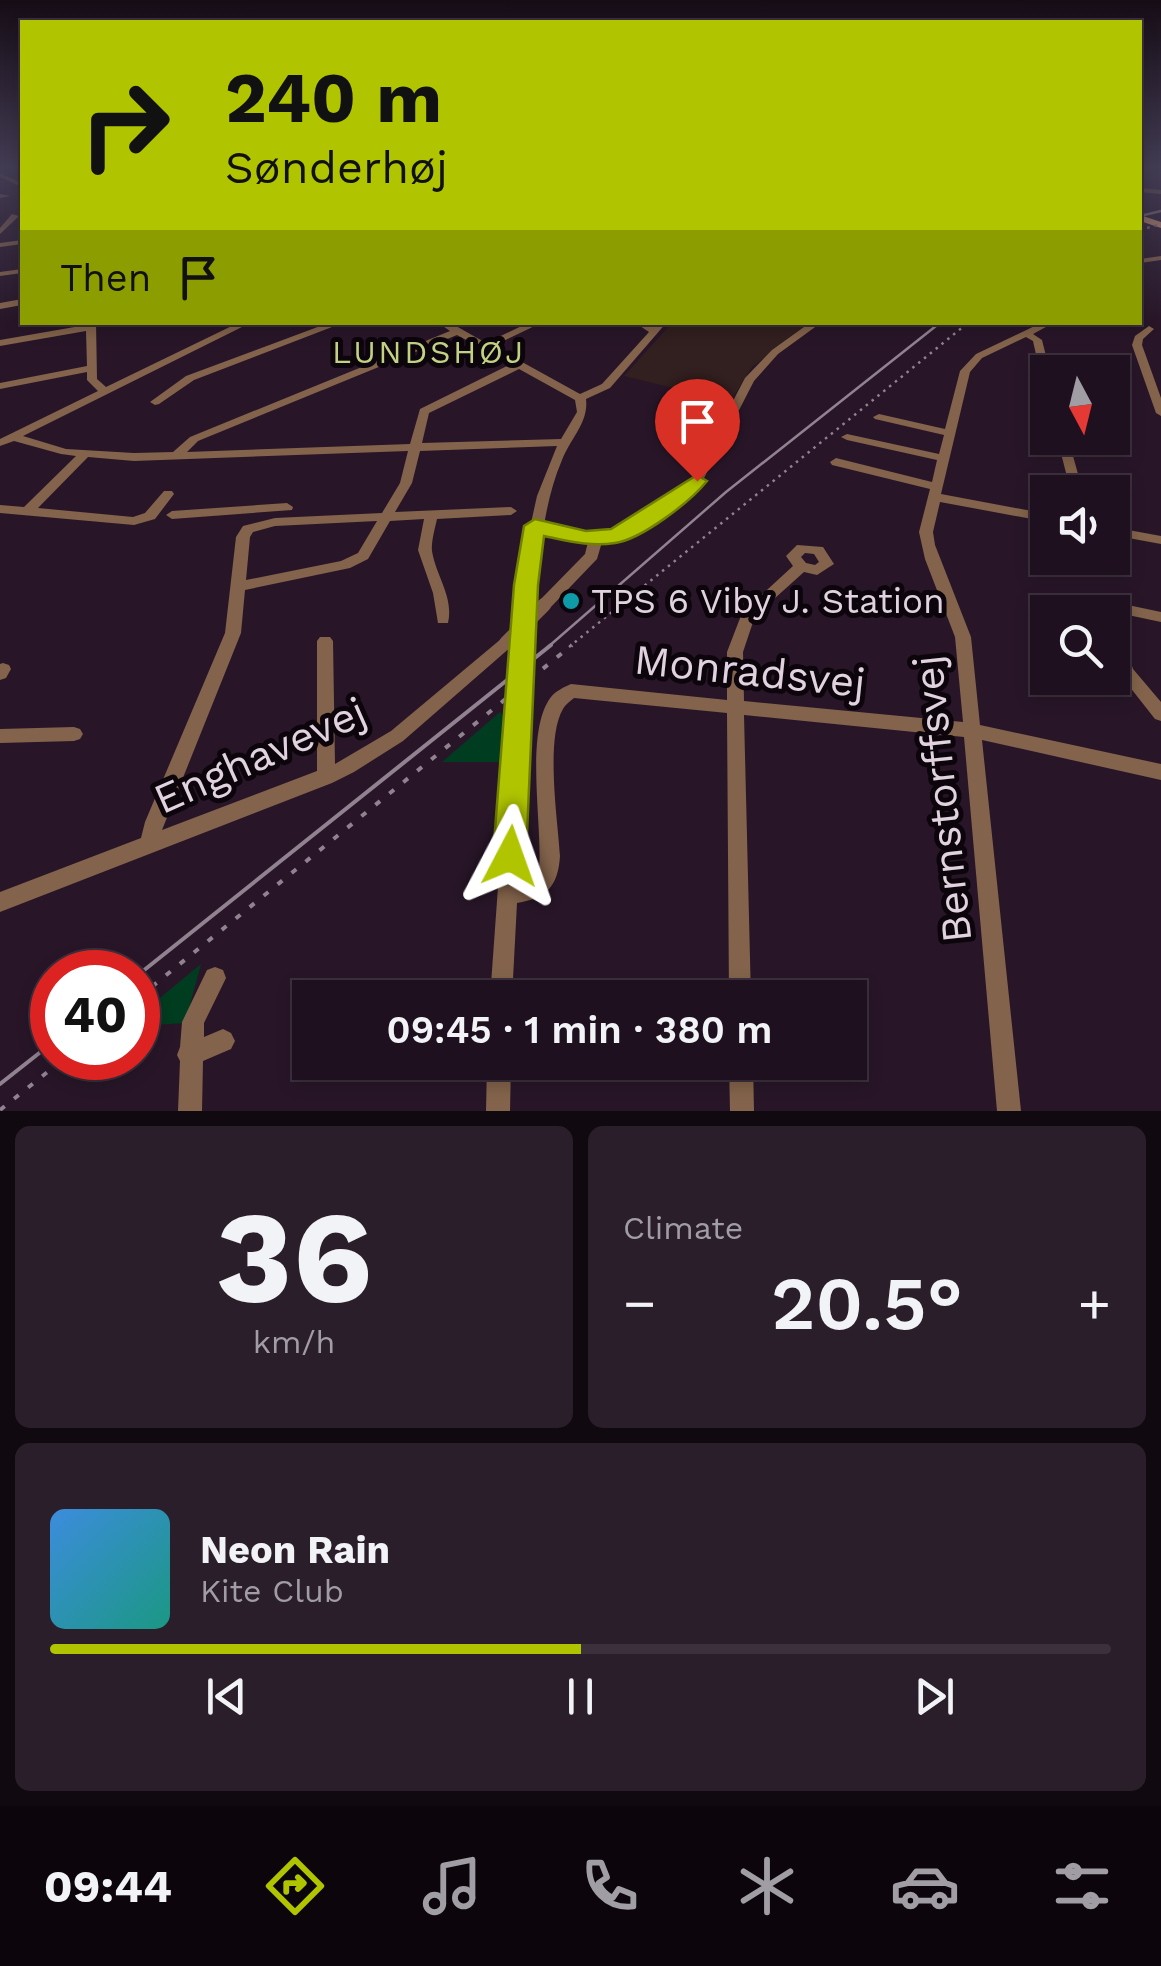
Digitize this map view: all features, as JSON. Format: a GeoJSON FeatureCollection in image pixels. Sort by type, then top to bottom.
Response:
{"type":"FeatureCollection","features":[{"type":"Feature","properties":{"kind":"street"},"geometry":{"type":"LineString","coordinates":[[0,342],[91,325],[93,385],[105,392]]}},
{"type":"Feature","properties":{"kind":"street"},"geometry":{"type":"LineString","coordinates":[[6,440],[242,325]]}},
{"type":"Feature","properties":{"kind":"street"},"geometry":{"type":"LineString","coordinates":[[155,402],[190,378],[333,325]]}},
{"type":"Feature","properties":{"kind":"street"},"geometry":{"type":"LineString","coordinates":[[447,325],[580,398]]}},
{"type":"Feature","properties":{"kind":"street"},"geometry":{"type":"LineString","coordinates":[[486,346],[532,325]]}},
{"type":"Feature","properties":{"kind":"street"},"geometry":{"type":"LineString","coordinates":[[535,526],[596,538],[631,530],[692,488],[749,380],[775,352],[814,325]]}},
{"type":"Feature","properties":{"kind":"street","name":"Bernstorffsvej"},"geometry":{"type":"LineString","coordinates":[[1008,1111],[962,637],[950,597],[928,549],[926,532],[966,371],[980,356],[1045,325]]}},
{"type":"Feature","properties":{"kind":"street"},"geometry":{"type":"LineString","coordinates":[[1140,325],[1161,334]]}},
{"type":"Feature","properties":{"kind":"street"},"geometry":{"type":"LineString","coordinates":[[580,398],[606,386],[659,327]]}},
{"type":"Feature","properties":{"kind":"street"},"geometry":{"type":"LineString","coordinates":[[1149,329],[1138,338],[1137,345],[1161,413]]}},
{"type":"Feature","properties":{"kind":"street"},"geometry":{"type":"LineString","coordinates":[[176,456],[194,439],[458,331]]}},
{"type":"Feature","properties":{"kind":"street"},"geometry":{"type":"LineString","coordinates":[[1028,334],[1037,340],[1041,355]]}},
{"type":"Feature","properties":{"kind":"street"},"geometry":{"type":"LineString","coordinates":[[239,586],[354,561],[370,549],[406,482],[420,418],[430,406],[520,364]]}},
{"type":"Feature","properties":{"kind":"street"},"geometry":{"type":"LineString","coordinates":[[0,386],[92,368]]}},
{"type":"Feature","properties":{"kind":"street"},"geometry":{"type":"LineString","coordinates":[[502,980],[526,585],[535,526],[564,442],[582,412],[580,398]]}},
{"type":"Feature","properties":{"kind":"street"},"geometry":{"type":"LineString","coordinates":[[879,417],[948,434]]}},
{"type":"Feature","properties":{"kind":"street"},"geometry":{"type":"LineString","coordinates":[[847,437],[942,458]]}},
{"type":"Feature","properties":{"kind":"street"},"geometry":{"type":"LineString","coordinates":[[6,440],[85,454],[176,456],[564,442]]}},
{"type":"Feature","properties":{"kind":"street"},"geometry":{"type":"LineString","coordinates":[[28,512],[85,454]]}},
{"type":"Feature","properties":{"kind":"street"},"geometry":{"type":"LineString","coordinates":[[836,462],[935,492],[1030,514]]}},
{"type":"Feature","properties":{"kind":"street"},"geometry":{"type":"LineString","coordinates":[[0,509],[134,521],[150,516],[168,494]]}},
{"type":"Feature","properties":{"kind":"street"},"geometry":{"type":"LineString","coordinates":[[172,515],[287,507]]}},
{"type":"Feature","properties":{"kind":"street"},"geometry":{"type":"LineString","coordinates":[[150,844],[154,822],[226,654],[237,613],[243,537],[252,527],[254,510]]}},
{"type":"Feature","properties":{"kind":"street"},"geometry":{"type":"LineString","coordinates":[[252,527],[511,511]]}},
{"type":"Feature","properties":{"kind":"street"},"geometry":{"type":"LineString","coordinates":[[431,514],[425,550],[440,592],[443,619]]}},
{"type":"Feature","properties":{"kind":"street"},"geometry":{"type":"LineString","coordinates":[[1130,534],[1161,540]]}},
{"type":"Feature","properties":{"kind":"street","name":"Enghavevej"},"geometry":{"type":"LineString","coordinates":[[0,902],[326,776],[396,736],[544,606],[592,556],[596,538]]}},
{"type":"Feature","properties":{"kind":"street"},"geometry":{"type":"LineString","coordinates":[[740,980],[735,652],[743,625],[761,601],[800,567]]}},
{"type":"Feature","properties":{"kind":"street"},"geometry":{"type":"LineString","coordinates":[[1130,612],[1161,617]]}},
{"type":"Feature","properties":{"kind":"street"},"geometry":{"type":"LineString","coordinates":[[325,641],[326,776]]}},
{"type":"Feature","properties":{"kind":"street"},"geometry":{"type":"LineString","coordinates":[[1130,677],[1161,714]]}},
{"type":"Feature","properties":{"kind":"street","name":"Monradsvej"},"geometry":{"type":"LineString","coordinates":[[507,896],[532,891],[549,874],[545,794],[550,713],[562,694],[584,690],[970,730],[1161,772]]}},
{"type":"Feature","properties":{"kind":"street"},"geometry":{"type":"LineString","coordinates":[[0,736],[74,734]]}},
{"type":"Feature","properties":{"kind":"street"},"geometry":{"type":"LineString","coordinates":[[190,1111],[193,1022],[215,978]]}},
{"type":"Feature","properties":{"kind":"street"},"geometry":{"type":"LineString","coordinates":[[189,1055],[223,1041]]}},
{"type":"Feature","properties":{"kind":"street"},"geometry":{"type":"LineString","coordinates":[[498,1111],[499,1080]]}},
{"type":"Feature","properties":{"kind":"street"},"geometry":{"type":"LineString","coordinates":[[742,1080],[742,1111]]}},
{"type":"Feature","properties":{"kind":"shaded area"},"geometry":{"type":"Polygon","coordinates":[[[670,325],[810,325],[752,367],[730,402],[624,376],[670,325]]]}},
{"type":"Feature","properties":{"kind":"green space"},"geometry":{"type":"Polygon","coordinates":[[[500,712],[508,721],[503,762],[442,762],[500,712]]]}},
{"type":"Feature","properties":{"kind":"green space"},"geometry":{"type":"Polygon","coordinates":[[[201,964],[185,1023],[160,1025],[160,998],[201,964]]]}},
{"type":"Feature","properties":{"kind":"tram line"},"geometry":{"type":"LineString","coordinates":[[548,647],[726,492],[937,325]]}},
{"type":"Feature","properties":{"kind":"tram line"},"geometry":{"type":"LineString","coordinates":[[160,957],[551,645]]}},
{"type":"Feature","properties":{"kind":"tram line"},"geometry":{"type":"LineString","coordinates":[[0,1084],[30,1060]]}},
{"type":"Feature","properties":{"kind":"railway"},"geometry":{"type":"LineString","coordinates":[[1142,229],[1161,224]]}},
{"type":"Feature","properties":{"kind":"railway"},"geometry":{"type":"LineString","coordinates":[[569,647],[965,325]]}},
{"type":"Feature","properties":{"kind":"railway"},"geometry":{"type":"LineString","coordinates":[[160,980],[572,645]]}},
{"type":"Feature","properties":{"kind":"railway"},"geometry":{"type":"LineString","coordinates":[[0,1110],[38,1080]]}},
{"type":"Feature","properties":{"kind":"place","name":"TPS 6 Viby J. Station"},"geometry":{"type":"Point","coordinates":[571,601]}},
{"type":"Feature","properties":{"kind":"district","name":"LUNDSHØJ"},"geometry":{"type":"Point","coordinates":[429,352]}},
{"type":"Feature","properties":{"kind":"route"},"geometry":{"type":"LineString","coordinates":[[510,856],[526,585],[535,526],[586,538],[615,536],[674,502],[697,481]]}}]}
